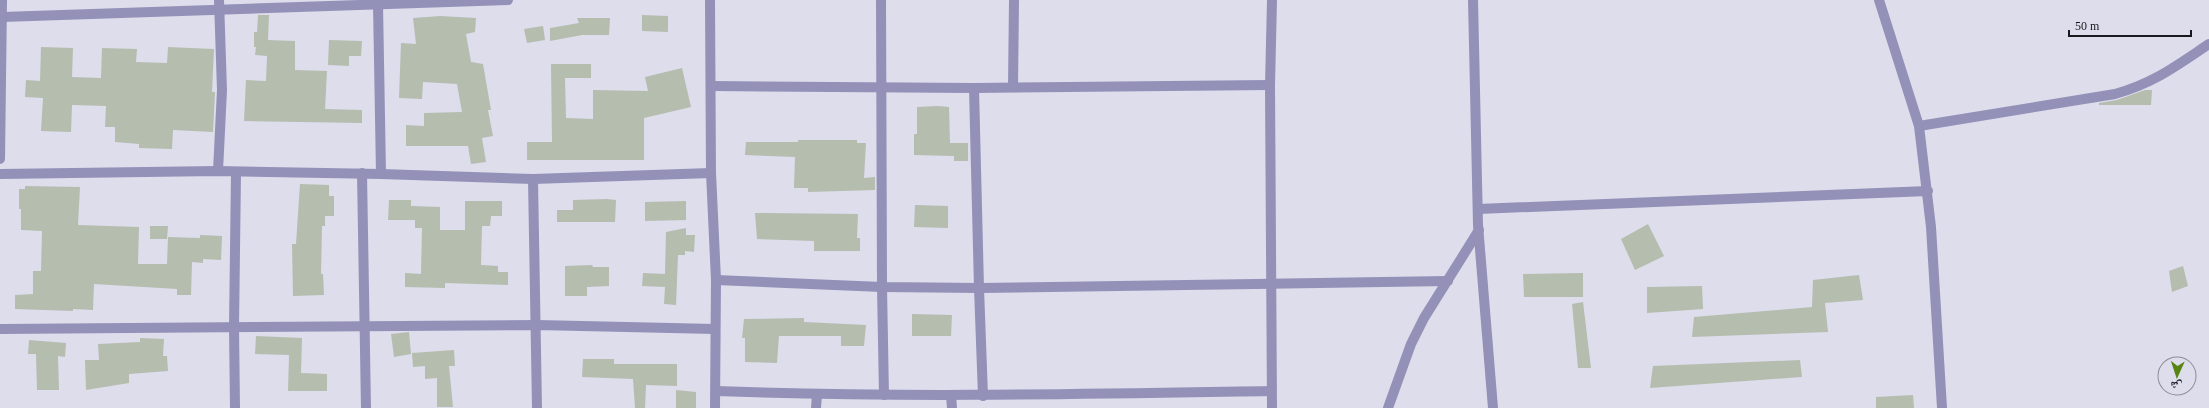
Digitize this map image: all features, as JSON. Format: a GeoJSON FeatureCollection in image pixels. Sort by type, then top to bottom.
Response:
{"type":"FeatureCollection","features":[{"type":"Feature","properties":{"kind":"street"},"geometry":{"type":"LineString","coordinates":[[0,159],[2,0]]}},
{"type":"Feature","properties":{"kind":"street"},"geometry":{"type":"LineString","coordinates":[[2,17],[219,5],[378,4],[508,0]]}},
{"type":"Feature","properties":{"kind":"street"},"geometry":{"type":"LineString","coordinates":[[710,0],[712,86],[711,173],[716,280],[715,408]]}},
{"type":"Feature","properties":{"kind":"street"},"geometry":{"type":"LineString","coordinates":[[881,0],[884,395]]}},
{"type":"Feature","properties":{"kind":"street"},"geometry":{"type":"LineString","coordinates":[[1013,87],[1014,0]]}},
{"type":"Feature","properties":{"kind":"street"},"geometry":{"type":"LineString","coordinates":[[1272,0],[1270,86],[1272,408]]}},
{"type":"Feature","properties":{"kind":"street"},"geometry":{"type":"LineString","coordinates":[[1473,0],[1479,230],[1493,408]]}},
{"type":"Feature","properties":{"kind":"street"},"geometry":{"type":"LineString","coordinates":[[1879,0],[1919,126],[1928,191],[1942,408]]}},
{"type":"Feature","properties":{"kind":"street"},"geometry":{"type":"LineString","coordinates":[[378,4],[381,174]]}},
{"type":"Feature","properties":{"kind":"street"},"geometry":{"type":"LineString","coordinates":[[218,171],[222,90],[219,5]]}},
{"type":"Feature","properties":{"kind":"street"},"geometry":{"type":"LineString","coordinates":[[1919,126],[2115,94],[2141,86],[2209,44]]}},
{"type":"Feature","properties":{"kind":"street"},"geometry":{"type":"LineString","coordinates":[[712,86],[974,88],[1270,86]]}},
{"type":"Feature","properties":{"kind":"street"},"geometry":{"type":"LineString","coordinates":[[974,88],[978,288],[984,396]]}},
{"type":"Feature","properties":{"kind":"street"},"geometry":{"type":"LineString","coordinates":[[0,174],[218,171],[236,173],[381,174],[534,179],[711,173]]}},
{"type":"Feature","properties":{"kind":"street"},"geometry":{"type":"LineString","coordinates":[[235,408],[234,327],[236,173]]}},
{"type":"Feature","properties":{"kind":"street"},"geometry":{"type":"LineString","coordinates":[[362,174],[366,408]]}},
{"type":"Feature","properties":{"kind":"street"},"geometry":{"type":"LineString","coordinates":[[534,179],[538,408]]}},
{"type":"Feature","properties":{"kind":"street"},"geometry":{"type":"LineString","coordinates":[[1478,209],[1928,191]]}},
{"type":"Feature","properties":{"kind":"street"},"geometry":{"type":"LineString","coordinates":[[1388,408],[1412,344],[1437,296],[1479,230]]}},
{"type":"Feature","properties":{"kind":"street"},"geometry":{"type":"LineString","coordinates":[[716,280],[882,287],[978,288],[1448,280]]}},
{"type":"Feature","properties":{"kind":"street"},"geometry":{"type":"LineString","coordinates":[[0,329],[537,325],[715,329]]}},
{"type":"Feature","properties":{"kind":"street"},"geometry":{"type":"LineString","coordinates":[[716,391],[817,395],[984,396],[1271,391]]}},
{"type":"Feature","properties":{"kind":"street"},"geometry":{"type":"LineString","coordinates":[[816,408],[817,395]]}},
{"type":"Feature","properties":{"kind":"street"},"geometry":{"type":"LineString","coordinates":[[951,395],[952,408]]}},
{"type":"Feature","properties":{"kind":"building"},"geometry":{"type":"Polygon","coordinates":[[[258,15],[269,15],[268,40],[295,41],[295,70],[327,71],[325,109],[362,110],[362,123],[244,121],[246,80],[266,81],[267,56],[255,55],[256,47],[254,47],[254,32],[257,32],[258,15]]]}},
{"type":"Feature","properties":{"kind":"building"},"geometry":{"type":"Polygon","coordinates":[[[642,15],[668,16],[668,32],[642,31],[642,15]]]}},
{"type":"Feature","properties":{"kind":"building"},"geometry":{"type":"Polygon","coordinates":[[[440,16],[476,18],[475,32],[466,34],[471,62],[483,64],[491,110],[488,110],[493,136],[482,138],[486,162],[471,164],[468,146],[406,146],[406,125],[424,126],[424,113],[462,112],[457,84],[423,82],[422,99],[399,98],[401,43],[416,44],[413,18],[440,16]]]}},
{"type":"Feature","properties":{"kind":"building"},"geometry":{"type":"Polygon","coordinates":[[[577,18],[610,18],[609,35],[582,35],[550,41],[550,28],[579,23],[577,18]]]}},
{"type":"Feature","properties":{"kind":"building"},"geometry":{"type":"Polygon","coordinates":[[[543,26],[545,40],[527,43],[524,29],[543,26]]]}},
{"type":"Feature","properties":{"kind":"building"},"geometry":{"type":"Polygon","coordinates":[[[329,40],[362,41],[361,56],[349,56],[349,66],[328,65],[329,40]]]}},
{"type":"Feature","properties":{"kind":"building"},"geometry":{"type":"Polygon","coordinates":[[[41,47],[73,48],[72,77],[101,78],[102,48],[137,49],[136,62],[167,63],[168,47],[214,49],[212,92],[215,92],[213,132],[173,130],[172,149],[139,148],[139,144],[115,142],[115,127],[105,127],[106,106],[72,105],[71,132],[41,131],[43,98],[25,97],[26,80],[40,81],[41,47]]]}},
{"type":"Feature","properties":{"kind":"building"},"geometry":{"type":"Polygon","coordinates":[[[551,64],[591,64],[591,78],[565,78],[566,118],[593,119],[593,90],[648,91],[645,77],[682,68],[691,107],[644,118],[644,160],[527,160],[527,142],[552,142],[551,64]]]}},
{"type":"Feature","properties":{"kind":"building"},"geometry":{"type":"Polygon","coordinates":[[[2145,90],[2152,90],[2151,105],[2099,105],[2099,103],[2117,100],[2145,90]]]}},
{"type":"Feature","properties":{"kind":"building"},"geometry":{"type":"Polygon","coordinates":[[[917,107],[949,107],[950,143],[968,143],[968,161],[954,161],[954,156],[914,155],[914,134],[917,134],[917,107]]]}},
{"type":"Feature","properties":{"kind":"building"},"geometry":{"type":"Polygon","coordinates":[[[798,140],[857,140],[857,143],[866,143],[864,178],[875,177],[875,190],[808,192],[808,188],[794,188],[795,157],[745,155],[746,142],[798,142],[798,140]]]}},
{"type":"Feature","properties":{"kind":"building"},"geometry":{"type":"Polygon","coordinates":[[[300,184],[329,185],[329,196],[334,196],[334,216],[325,216],[325,226],[322,226],[321,274],[323,274],[324,295],[293,296],[292,244],[296,244],[300,184]]]}},
{"type":"Feature","properties":{"kind":"building"},"geometry":{"type":"Polygon","coordinates":[[[25,186],[80,187],[78,225],[139,227],[138,264],[167,264],[168,237],[200,238],[200,235],[222,236],[221,260],[203,259],[203,263],[192,262],[191,295],[177,295],[177,289],[94,284],[93,310],[73,309],[73,311],[15,309],[15,295],[33,294],[33,271],[41,271],[42,231],[21,230],[19,189],[25,189],[25,186]]]}},
{"type":"Feature","properties":{"kind":"building"},"geometry":{"type":"Polygon","coordinates":[[[389,200],[411,200],[411,206],[440,207],[440,230],[465,230],[465,201],[502,201],[502,216],[491,216],[490,226],[482,226],[481,265],[498,266],[498,272],[508,272],[508,285],[445,283],[445,288],[405,287],[405,273],[421,274],[422,228],[415,228],[415,220],[388,220],[389,200]]]}},
{"type":"Feature","properties":{"kind":"building"},"geometry":{"type":"Polygon","coordinates":[[[573,200],[616,200],[615,222],[557,222],[557,210],[573,210],[573,200]]]}},
{"type":"Feature","properties":{"kind":"building"},"geometry":{"type":"Polygon","coordinates":[[[686,201],[686,220],[645,221],[645,202],[686,201]]]}},
{"type":"Feature","properties":{"kind":"building"},"geometry":{"type":"Polygon","coordinates":[[[915,205],[948,206],[948,228],[914,227],[915,205]]]}},
{"type":"Feature","properties":{"kind":"building"},"geometry":{"type":"Polygon","coordinates":[[[755,213],[858,214],[857,238],[860,238],[860,251],[814,251],[814,241],[757,239],[755,213]]]}},
{"type":"Feature","properties":{"kind":"building"},"geometry":{"type":"Polygon","coordinates":[[[1648,224],[1664,256],[1635,270],[1621,239],[1648,224]]]}},
{"type":"Feature","properties":{"kind":"building"},"geometry":{"type":"Polygon","coordinates":[[[150,226],[168,226],[167,239],[150,239],[150,226]]]}},
{"type":"Feature","properties":{"kind":"building"},"geometry":{"type":"Polygon","coordinates":[[[686,228],[686,235],[695,235],[694,252],[685,251],[685,255],[678,255],[676,305],[664,304],[665,287],[642,286],[643,273],[665,274],[666,232],[686,228]]]}},
{"type":"Feature","properties":{"kind":"building"},"geometry":{"type":"Polygon","coordinates":[[[592,265],[593,267],[609,267],[609,286],[587,287],[587,296],[565,296],[565,266],[592,265]]]}},
{"type":"Feature","properties":{"kind":"building"},"geometry":{"type":"Polygon","coordinates":[[[2183,266],[2188,286],[2172,292],[2169,271],[2183,266]]]}},
{"type":"Feature","properties":{"kind":"building"},"geometry":{"type":"Polygon","coordinates":[[[1583,273],[1583,297],[1524,297],[1523,274],[1583,273]]]}},
{"type":"Feature","properties":{"kind":"building"},"geometry":{"type":"Polygon","coordinates":[[[1859,275],[1863,300],[1825,303],[1828,332],[1692,337],[1694,317],[1812,307],[1813,280],[1859,275]]]}},
{"type":"Feature","properties":{"kind":"building"},"geometry":{"type":"Polygon","coordinates":[[[1702,286],[1703,309],[1647,313],[1647,287],[1702,286]]]}},
{"type":"Feature","properties":{"kind":"building"},"geometry":{"type":"Polygon","coordinates":[[[1583,302],[1591,368],[1578,368],[1572,304],[1583,302]]]}},
{"type":"Feature","properties":{"kind":"building"},"geometry":{"type":"Polygon","coordinates":[[[912,314],[952,315],[951,336],[912,336],[912,314]]]}},
{"type":"Feature","properties":{"kind":"building"},"geometry":{"type":"Polygon","coordinates":[[[804,318],[804,322],[866,325],[864,346],[841,346],[841,336],[779,336],[777,363],[745,362],[745,338],[742,338],[744,319],[804,318]]]}},
{"type":"Feature","properties":{"kind":"building"},"geometry":{"type":"Polygon","coordinates":[[[409,332],[411,354],[394,357],[391,334],[409,332]]]}},
{"type":"Feature","properties":{"kind":"building"},"geometry":{"type":"Polygon","coordinates":[[[256,336],[302,338],[301,373],[327,374],[327,391],[288,391],[289,355],[255,354],[256,336]]]}},
{"type":"Feature","properties":{"kind":"building"},"geometry":{"type":"Polygon","coordinates":[[[140,338],[164,339],[163,356],[167,356],[168,371],[129,374],[129,383],[86,390],[85,360],[99,360],[98,344],[140,342],[140,338]]]}},
{"type":"Feature","properties":{"kind":"building"},"geometry":{"type":"Polygon","coordinates":[[[29,340],[66,343],[65,357],[58,356],[59,390],[37,390],[36,354],[28,354],[29,340]]]}},
{"type":"Feature","properties":{"kind":"building"},"geometry":{"type":"Polygon","coordinates":[[[454,350],[455,366],[449,366],[453,407],[437,407],[437,378],[425,379],[425,366],[413,367],[412,353],[454,350]]]}},
{"type":"Feature","properties":{"kind":"building"},"geometry":{"type":"Polygon","coordinates":[[[583,359],[614,359],[614,364],[677,364],[677,386],[646,385],[645,408],[635,408],[633,379],[582,377],[583,359]]]}},
{"type":"Feature","properties":{"kind":"building"},"geometry":{"type":"Polygon","coordinates":[[[1800,360],[1802,377],[1650,388],[1653,366],[1800,360]]]}},
{"type":"Feature","properties":{"kind":"building"},"geometry":{"type":"Polygon","coordinates":[[[676,390],[696,392],[696,408],[676,408],[676,390]]]}},
{"type":"Feature","properties":{"kind":"building"},"geometry":{"type":"Polygon","coordinates":[[[1913,395],[1914,408],[1876,408],[1876,397],[1913,395]]]}}]}
